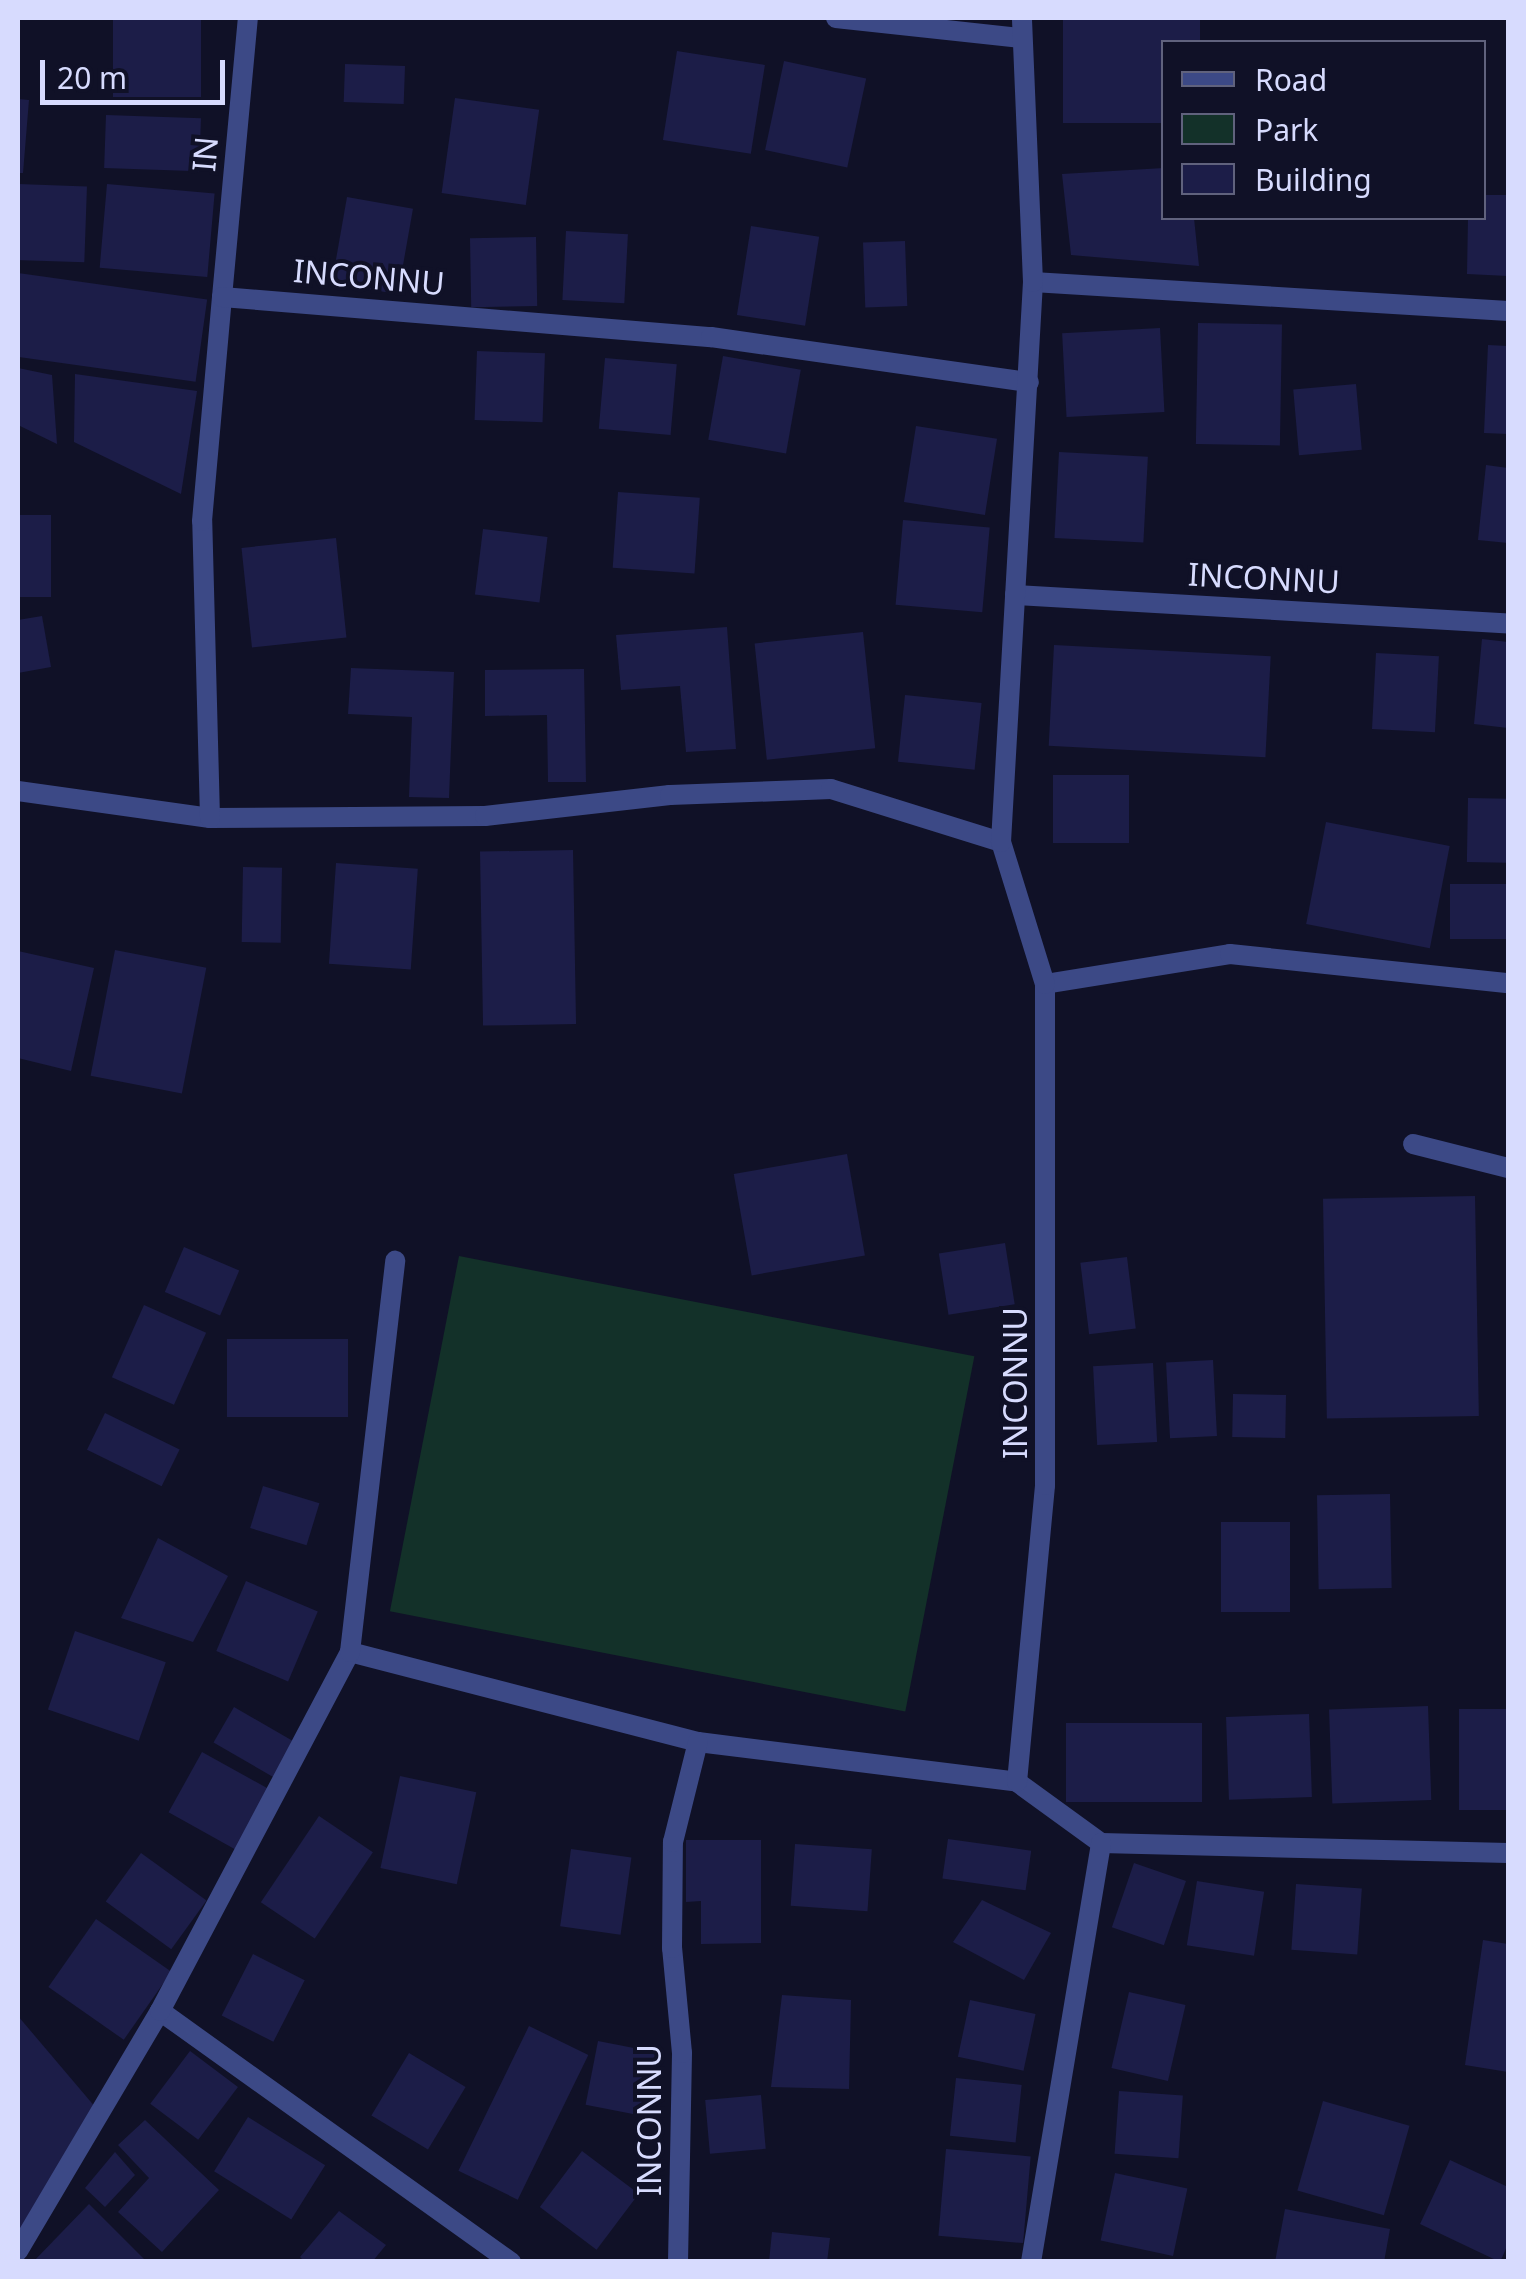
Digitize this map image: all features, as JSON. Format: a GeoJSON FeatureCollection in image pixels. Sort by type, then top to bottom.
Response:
{"type":"FeatureCollection","features":[{"type":"Feature","properties":{"kind":"street","name":"IN"},"geometry":{"type":"LineString","coordinates":[[222,297],[248,18]]}},
{"type":"Feature","properties":{"kind":"street","name":"INCONNU"},"geometry":{"type":"LineString","coordinates":[[836,18],[1022,28],[1033,282],[1001,842],[1045,984],[1040,1068],[1044,1143],[1045,1486],[1018,1782]]}},
{"type":"Feature","properties":{"kind":"street"},"geometry":{"type":"LineString","coordinates":[[1033,282],[1508,311]]}},
{"type":"Feature","properties":{"kind":"street","name":"INCONNU"},"geometry":{"type":"LineString","coordinates":[[222,297],[712,337],[1029,382]]}},
{"type":"Feature","properties":{"kind":"street"},"geometry":{"type":"LineString","coordinates":[[210,818],[211,665],[202,520],[222,297]]}},
{"type":"Feature","properties":{"kind":"street","name":"INCONNU"},"geometry":{"type":"LineString","coordinates":[[1015,595],[1508,623]]}},
{"type":"Feature","properties":{"kind":"street"},"geometry":{"type":"LineString","coordinates":[[18,791],[210,818],[485,816],[670,796],[832,789],[1001,842]]}},
{"type":"Feature","properties":{"kind":"street"},"geometry":{"type":"LineString","coordinates":[[1045,984],[1230,954],[1508,983]]}},
{"type":"Feature","properties":{"kind":"street"},"geometry":{"type":"LineString","coordinates":[[1413,1144],[1508,1168]]}},
{"type":"Feature","properties":{"kind":"street"},"geometry":{"type":"LineString","coordinates":[[18,2251],[160,2010],[350,1652],[395,1261]]}},
{"type":"Feature","properties":{"kind":"street"},"geometry":{"type":"LineString","coordinates":[[350,1652],[698,1742],[1018,1782],[1101,1843],[1508,1854]]}},
{"type":"Feature","properties":{"kind":"street","name":"INCONNU"},"geometry":{"type":"LineString","coordinates":[[678,2262],[682,2053],[672,1842],[698,1742]]}},
{"type":"Feature","properties":{"kind":"street"},"geometry":{"type":"LineString","coordinates":[[1031,2262],[1101,1843]]}},
{"type":"Feature","properties":{"kind":"street"},"geometry":{"type":"LineString","coordinates":[[160,2010],[512,2262]]}},
{"type":"Feature","properties":{"kind":"green space"},"geometry":{"type":"Polygon","coordinates":[[[459,1256],[974,1356],[905,1712],[390,1611],[459,1256]]]}},
{"type":"Feature","properties":{"kind":"building"},"geometry":{"type":"Polygon","coordinates":[[[113,18],[201,18],[201,97],[113,97],[113,18]]]}},
{"type":"Feature","properties":{"kind":"building"},"geometry":{"type":"Polygon","coordinates":[[[1063,18],[1200,18],[1200,40],[1161,40],[1161,123],[1063,123],[1063,18]]]}},
{"type":"Feature","properties":{"kind":"building"},"geometry":{"type":"Polygon","coordinates":[[[677,51],[765,65],[751,154],[663,140],[677,51]]]}},
{"type":"Feature","properties":{"kind":"building"},"geometry":{"type":"Polygon","coordinates":[[[784,61],[866,78],[847,167],[765,150],[784,61]]]}},
{"type":"Feature","properties":{"kind":"building"},"geometry":{"type":"Polygon","coordinates":[[[345,64],[405,66],[404,104],[344,102],[345,64]]]}},
{"type":"Feature","properties":{"kind":"building"},"geometry":{"type":"Polygon","coordinates":[[[455,98],[539,110],[526,205],[442,193],[455,98]]]}},
{"type":"Feature","properties":{"kind":"building"},"geometry":{"type":"Polygon","coordinates":[[[18,99],[29,100],[23,173],[18,173],[18,99]]]}},
{"type":"Feature","properties":{"kind":"building"},"geometry":{"type":"Polygon","coordinates":[[[106,115],[201,118],[199,171],[104,168],[106,115]]]}},
{"type":"Feature","properties":{"kind":"building"},"geometry":{"type":"Polygon","coordinates":[[[1161,168],[1161,220],[1194,220],[1199,266],[1071,255],[1062,174],[1161,168]]]}},
{"type":"Feature","properties":{"kind":"building"},"geometry":{"type":"Polygon","coordinates":[[[18,184],[87,186],[84,262],[18,260],[18,184]]]}},
{"type":"Feature","properties":{"kind":"building"},"geometry":{"type":"Polygon","coordinates":[[[107,184],[215,193],[207,277],[100,268],[107,184]]]}},
{"type":"Feature","properties":{"kind":"building"},"geometry":{"type":"Polygon","coordinates":[[[1486,195],[1508,195],[1508,276],[1467,274],[1468,220],[1486,220],[1486,195]]]}},
{"type":"Feature","properties":{"kind":"building"},"geometry":{"type":"Polygon","coordinates":[[[347,197],[413,209],[398,294],[332,283],[347,197]]]}},
{"type":"Feature","properties":{"kind":"building"},"geometry":{"type":"Polygon","coordinates":[[[751,226],[819,237],[805,326],[737,315],[751,226]]]}},
{"type":"Feature","properties":{"kind":"building"},"geometry":{"type":"Polygon","coordinates":[[[566,231],[628,234],[624,303],[562,300],[566,231]]]}},
{"type":"Feature","properties":{"kind":"building"},"geometry":{"type":"Polygon","coordinates":[[[536,237],[537,306],[471,307],[470,238],[536,237]]]}},
{"type":"Feature","properties":{"kind":"building"},"geometry":{"type":"Polygon","coordinates":[[[905,241],[907,306],[865,307],[863,242],[905,241]]]}},
{"type":"Feature","properties":{"kind":"building"},"geometry":{"type":"Polygon","coordinates":[[[18,273],[207,300],[196,382],[18,357],[18,273]]]}},
{"type":"Feature","properties":{"kind":"building"},"geometry":{"type":"Polygon","coordinates":[[[1198,323],[1282,324],[1280,445],[1196,444],[1198,323]]]}},
{"type":"Feature","properties":{"kind":"building"},"geometry":{"type":"Polygon","coordinates":[[[1160,328],[1164,412],[1067,417],[1062,333],[1160,328]]]}},
{"type":"Feature","properties":{"kind":"building"},"geometry":{"type":"Polygon","coordinates":[[[1488,345],[1508,346],[1508,434],[1484,433],[1488,345]]]}},
{"type":"Feature","properties":{"kind":"building"},"geometry":{"type":"Polygon","coordinates":[[[477,351],[545,353],[543,422],[475,420],[477,351]]]}},
{"type":"Feature","properties":{"kind":"building"},"geometry":{"type":"Polygon","coordinates":[[[723,356],[801,370],[786,453],[708,440],[723,356]]]}},
{"type":"Feature","properties":{"kind":"building"},"geometry":{"type":"Polygon","coordinates":[[[605,358],[677,364],[671,435],[599,429],[605,358]]]}},
{"type":"Feature","properties":{"kind":"building"},"geometry":{"type":"Polygon","coordinates":[[[18,368],[52,375],[57,444],[18,425],[18,368]]]}},
{"type":"Feature","properties":{"kind":"building"},"geometry":{"type":"Polygon","coordinates":[[[75,374],[197,391],[181,494],[74,442],[75,374]]]}},
{"type":"Feature","properties":{"kind":"building"},"geometry":{"type":"Polygon","coordinates":[[[1356,384],[1362,450],[1299,455],[1293,389],[1356,384]]]}},
{"type":"Feature","properties":{"kind":"building"},"geometry":{"type":"Polygon","coordinates":[[[916,426],[997,439],[985,515],[904,502],[916,426]]]}},
{"type":"Feature","properties":{"kind":"building"},"geometry":{"type":"Polygon","coordinates":[[[1059,452],[1148,457],[1143,543],[1054,538],[1059,452]]]}},
{"type":"Feature","properties":{"kind":"building"},"geometry":{"type":"Polygon","coordinates":[[[1486,465],[1508,468],[1508,543],[1478,540],[1486,465]]]}},
{"type":"Feature","properties":{"kind":"building"},"geometry":{"type":"Polygon","coordinates":[[[618,492],[700,498],[694,574],[613,568],[618,492]]]}},
{"type":"Feature","properties":{"kind":"building"},"geometry":{"type":"Polygon","coordinates":[[[18,515],[51,515],[51,597],[18,597],[18,515]]]}},
{"type":"Feature","properties":{"kind":"building"},"geometry":{"type":"Polygon","coordinates":[[[903,520],[990,528],[982,612],[896,605],[903,520]]]}},
{"type":"Feature","properties":{"kind":"building"},"geometry":{"type":"Polygon","coordinates":[[[483,529],[548,537],[539,602],[475,595],[483,529]]]}},
{"type":"Feature","properties":{"kind":"building"},"geometry":{"type":"Polygon","coordinates":[[[336,538],[346,637],[252,647],[242,548],[336,538]]]}},
{"type":"Feature","properties":{"kind":"building"},"geometry":{"type":"Polygon","coordinates":[[[42,616],[51,667],[18,673],[18,620],[42,616]]]}},
{"type":"Feature","properties":{"kind":"building"},"geometry":{"type":"Polygon","coordinates":[[[727,627],[736,749],[686,752],[680,686],[621,690],[616,635],[727,627]]]}},
{"type":"Feature","properties":{"kind":"building"},"geometry":{"type":"Polygon","coordinates":[[[863,632],[875,748],[767,760],[755,643],[863,632]]]}},
{"type":"Feature","properties":{"kind":"building"},"geometry":{"type":"Polygon","coordinates":[[[1482,639],[1508,642],[1508,728],[1474,724],[1482,639]]]}},
{"type":"Feature","properties":{"kind":"building"},"geometry":{"type":"Polygon","coordinates":[[[1054,645],[1271,656],[1265,757],[1049,746],[1054,645]]]}},
{"type":"Feature","properties":{"kind":"building"},"geometry":{"type":"Polygon","coordinates":[[[1376,653],[1439,656],[1435,732],[1372,729],[1376,653]]]}},
{"type":"Feature","properties":{"kind":"building"},"geometry":{"type":"Polygon","coordinates":[[[351,668],[454,672],[449,798],[409,797],[412,717],[348,714],[351,668]]]}},
{"type":"Feature","properties":{"kind":"building"},"geometry":{"type":"Polygon","coordinates":[[[584,669],[586,782],[548,782],[547,715],[485,716],[485,670],[584,669]]]}},
{"type":"Feature","properties":{"kind":"building"},"geometry":{"type":"Polygon","coordinates":[[[905,695],[982,703],[975,770],[898,762],[905,695]]]}},
{"type":"Feature","properties":{"kind":"building"},"geometry":{"type":"Polygon","coordinates":[[[1053,775],[1129,775],[1129,843],[1053,843],[1053,775]]]}},
{"type":"Feature","properties":{"kind":"building"},"geometry":{"type":"Polygon","coordinates":[[[1468,798],[1508,799],[1507,863],[1467,862],[1468,798]]]}},
{"type":"Feature","properties":{"kind":"building"},"geometry":{"type":"Polygon","coordinates":[[[1326,822],[1450,846],[1430,948],[1306,924],[1326,822]]]}},
{"type":"Feature","properties":{"kind":"building"},"geometry":{"type":"Polygon","coordinates":[[[573,850],[576,1024],[483,1026],[480,852],[573,850]]]}},
{"type":"Feature","properties":{"kind":"building"},"geometry":{"type":"Polygon","coordinates":[[[336,863],[418,869],[411,969],[329,964],[336,863]]]}},
{"type":"Feature","properties":{"kind":"building"},"geometry":{"type":"Polygon","coordinates":[[[243,867],[282,868],[281,943],[242,942],[243,867]]]}},
{"type":"Feature","properties":{"kind":"building"},"geometry":{"type":"Polygon","coordinates":[[[1450,884],[1508,884],[1508,939],[1450,939],[1450,884]]]}},
{"type":"Feature","properties":{"kind":"building"},"geometry":{"type":"Polygon","coordinates":[[[115,950],[206,968],[182,1093],[91,1076],[115,950]]]}},
{"type":"Feature","properties":{"kind":"building"},"geometry":{"type":"Polygon","coordinates":[[[18,951],[94,968],[71,1071],[18,1058],[18,951]]]}},
{"type":"Feature","properties":{"kind":"building"},"geometry":{"type":"Polygon","coordinates":[[[847,1154],[865,1255],[752,1275],[734,1174],[847,1154]]]}},
{"type":"Feature","properties":{"kind":"building"},"geometry":{"type":"Polygon","coordinates":[[[1475,1196],[1479,1416],[1327,1419],[1323,1199],[1475,1196]]]}},
{"type":"Feature","properties":{"kind":"building"},"geometry":{"type":"Polygon","coordinates":[[[1005,1243],[1015,1304],[949,1315],[939,1253],[1005,1243]]]}},
{"type":"Feature","properties":{"kind":"building"},"geometry":{"type":"Polygon","coordinates":[[[184,1247],[239,1270],[220,1316],[165,1292],[184,1247]]]}},
{"type":"Feature","properties":{"kind":"building"},"geometry":{"type":"Polygon","coordinates":[[[1127,1257],[1136,1328],[1089,1334],[1080,1263],[1127,1257]]]}},
{"type":"Feature","properties":{"kind":"building"},"geometry":{"type":"Polygon","coordinates":[[[144,1305],[206,1333],[174,1405],[112,1377],[144,1305]]]}},
{"type":"Feature","properties":{"kind":"building"},"geometry":{"type":"Polygon","coordinates":[[[227,1339],[348,1339],[348,1417],[227,1417],[227,1339]]]}},
{"type":"Feature","properties":{"kind":"building"},"geometry":{"type":"Polygon","coordinates":[[[1213,1360],[1217,1436],[1170,1438],[1166,1362],[1213,1360]]]}},
{"type":"Feature","properties":{"kind":"building"},"geometry":{"type":"Polygon","coordinates":[[[1153,1363],[1157,1442],[1097,1445],[1093,1366],[1153,1363]]]}},
{"type":"Feature","properties":{"kind":"building"},"geometry":{"type":"Polygon","coordinates":[[[1233,1394],[1286,1395],[1285,1438],[1232,1437],[1233,1394]]]}},
{"type":"Feature","properties":{"kind":"building"},"geometry":{"type":"Polygon","coordinates":[[[105,1413],[180,1449],[162,1486],[87,1450],[105,1413]]]}},
{"type":"Feature","properties":{"kind":"building"},"geometry":{"type":"Polygon","coordinates":[[[263,1486],[319,1503],[307,1545],[250,1528],[263,1486]]]}},
{"type":"Feature","properties":{"kind":"building"},"geometry":{"type":"Polygon","coordinates":[[[1390,1494],[1392,1588],[1319,1589],[1317,1495],[1390,1494]]]}},
{"type":"Feature","properties":{"kind":"building"},"geometry":{"type":"Polygon","coordinates":[[[1221,1522],[1290,1522],[1290,1612],[1221,1612],[1221,1522]]]}},
{"type":"Feature","properties":{"kind":"building"},"geometry":{"type":"Polygon","coordinates":[[[158,1538],[228,1576],[193,1642],[121,1618],[158,1538]]]}},
{"type":"Feature","properties":{"kind":"building"},"geometry":{"type":"Polygon","coordinates":[[[246,1581],[318,1611],[288,1681],[216,1651],[246,1581]]]}},
{"type":"Feature","properties":{"kind":"building"},"geometry":{"type":"Polygon","coordinates":[[[75,1631],[166,1662],[139,1741],[48,1709],[75,1631]]]}},
{"type":"Feature","properties":{"kind":"building"},"geometry":{"type":"Polygon","coordinates":[[[1428,1706],[1431,1800],[1332,1803],[1329,1709],[1428,1706]]]}},
{"type":"Feature","properties":{"kind":"building"},"geometry":{"type":"Polygon","coordinates":[[[234,1707],[300,1745],[279,1781],[214,1743],[234,1707]]]}},
{"type":"Feature","properties":{"kind":"building"},"geometry":{"type":"Polygon","coordinates":[[[1459,1709],[1508,1709],[1508,1810],[1459,1810],[1459,1709]]]}},
{"type":"Feature","properties":{"kind":"building"},"geometry":{"type":"Polygon","coordinates":[[[1309,1714],[1312,1797],[1229,1800],[1226,1717],[1309,1714]]]}},
{"type":"Feature","properties":{"kind":"building"},"geometry":{"type":"Polygon","coordinates":[[[1066,1723],[1202,1723],[1202,1802],[1066,1802],[1066,1723]]]}},
{"type":"Feature","properties":{"kind":"building"},"geometry":{"type":"Polygon","coordinates":[[[202,1752],[272,1791],[239,1851],[169,1812],[202,1752]]]}},
{"type":"Feature","properties":{"kind":"building"},"geometry":{"type":"Polygon","coordinates":[[[400,1776],[476,1792],[457,1884],[380,1868],[400,1776]]]}},
{"type":"Feature","properties":{"kind":"building"},"geometry":{"type":"Polygon","coordinates":[[[319,1816],[373,1852],[315,1939],[261,1902],[319,1816]]]}},
{"type":"Feature","properties":{"kind":"building"},"geometry":{"type":"Polygon","coordinates":[[[948,1839],[1031,1851],[1026,1890],[942,1879],[948,1839]]]}},
{"type":"Feature","properties":{"kind":"building"},"geometry":{"type":"Polygon","coordinates":[[[686,1840],[761,1840],[761,1943],[701,1944],[701,1901],[686,1902],[686,1840]]]}},
{"type":"Feature","properties":{"kind":"building"},"geometry":{"type":"Polygon","coordinates":[[[795,1844],[872,1849],[867,1911],[791,1906],[795,1844]]]}},
{"type":"Feature","properties":{"kind":"building"},"geometry":{"type":"Polygon","coordinates":[[[571,1849],[631,1857],[621,1935],[560,1926],[571,1849]]]}},
{"type":"Feature","properties":{"kind":"building"},"geometry":{"type":"Polygon","coordinates":[[[141,1853],[207,1901],[171,1949],[106,1902],[141,1853]]]}},
{"type":"Feature","properties":{"kind":"building"},"geometry":{"type":"Polygon","coordinates":[[[1134,1863],[1186,1881],[1164,1945],[1112,1927],[1134,1863]]]}},
{"type":"Feature","properties":{"kind":"building"},"geometry":{"type":"Polygon","coordinates":[[[1197,1881],[1264,1892],[1254,1956],[1187,1945],[1197,1881]]]}},
{"type":"Feature","properties":{"kind":"building"},"geometry":{"type":"Polygon","coordinates":[[[1296,1884],[1362,1889],[1357,1954],[1291,1950],[1296,1884]]]}},
{"type":"Feature","properties":{"kind":"building"},"geometry":{"type":"Polygon","coordinates":[[[982,1900],[1051,1933],[1024,1980],[953,1942],[982,1900]]]}},
{"type":"Feature","properties":{"kind":"building"},"geometry":{"type":"Polygon","coordinates":[[[96,1919],[171,1972],[124,2040],[48,1987],[96,1919]]]}},
{"type":"Feature","properties":{"kind":"building"},"geometry":{"type":"Polygon","coordinates":[[[1483,1940],[1508,1944],[1508,2072],[1465,2065],[1483,1940]]]}},
{"type":"Feature","properties":{"kind":"building"},"geometry":{"type":"Polygon","coordinates":[[[253,1954],[305,1980],[273,2042],[222,2015],[253,1954]]]}},
{"type":"Feature","properties":{"kind":"building"},"geometry":{"type":"Polygon","coordinates":[[[1129,1992],[1186,2005],[1168,2081],[1111,2068],[1129,1992]]]}},
{"type":"Feature","properties":{"kind":"building"},"geometry":{"type":"Polygon","coordinates":[[[782,1995],[851,2000],[849,2089],[771,2087],[782,1995]]]}},
{"type":"Feature","properties":{"kind":"building"},"geometry":{"type":"Polygon","coordinates":[[[970,2000],[1036,2014],[1023,2071],[958,2057],[970,2000]]]}},
{"type":"Feature","properties":{"kind":"building"},"geometry":{"type":"Polygon","coordinates":[[[18,2016],[96,2108],[18,2239],[18,2016]]]}},
{"type":"Feature","properties":{"kind":"building"},"geometry":{"type":"Polygon","coordinates":[[[529,2026],[588,2055],[518,2200],[458,2171],[529,2026]]]}},
{"type":"Feature","properties":{"kind":"building"},"geometry":{"type":"Polygon","coordinates":[[[598,2041],[661,2053],[648,2117],[586,2105],[598,2041]]]}},
{"type":"Feature","properties":{"kind":"building"},"geometry":{"type":"Polygon","coordinates":[[[190,2051],[238,2087],[198,2140],[150,2104],[190,2051]]]}},
{"type":"Feature","properties":{"kind":"building"},"geometry":{"type":"Polygon","coordinates":[[[409,2053],[466,2087],[428,2150],[371,2116],[409,2053]]]}},
{"type":"Feature","properties":{"kind":"building"},"geometry":{"type":"Polygon","coordinates":[[[956,2078],[1022,2085],[1016,2143],[950,2136],[956,2078]]]}},
{"type":"Feature","properties":{"kind":"building"},"geometry":{"type":"Polygon","coordinates":[[[1119,2091],[1183,2095],[1178,2158],[1115,2154],[1119,2091]]]}},
{"type":"Feature","properties":{"kind":"building"},"geometry":{"type":"Polygon","coordinates":[[[761,2095],[766,2149],[710,2154],[705,2100],[761,2095]]]}},
{"type":"Feature","properties":{"kind":"building"},"geometry":{"type":"Polygon","coordinates":[[[1323,2101],[1410,2126],[1384,2215],[1297,2190],[1323,2101]]]}},
{"type":"Feature","properties":{"kind":"building"},"geometry":{"type":"Polygon","coordinates":[[[248,2117],[325,2165],[291,2219],[214,2171],[248,2117]]]}},
{"type":"Feature","properties":{"kind":"building"},"geometry":{"type":"Polygon","coordinates":[[[145,2120],[219,2190],[162,2252],[118,2212],[149,2178],[118,2145],[145,2120]]]}},
{"type":"Feature","properties":{"kind":"building"},"geometry":{"type":"Polygon","coordinates":[[[946,2149],[1031,2156],[1023,2243],[938,2236],[946,2149]]]}},
{"type":"Feature","properties":{"kind":"building"},"geometry":{"type":"Polygon","coordinates":[[[582,2151],[639,2194],[597,2250],[540,2207],[582,2151]]]}},
{"type":"Feature","properties":{"kind":"building"},"geometry":{"type":"Polygon","coordinates":[[[115,2152],[135,2175],[105,2207],[85,2188],[115,2152]]]}},
{"type":"Feature","properties":{"kind":"building"},"geometry":{"type":"Polygon","coordinates":[[[1450,2160],[1508,2187],[1508,2244],[1500,2262],[1420,2224],[1450,2160]]]}},
{"type":"Feature","properties":{"kind":"building"},"geometry":{"type":"Polygon","coordinates":[[[1115,2173],[1187,2188],[1173,2256],[1101,2240],[1115,2173]]]}},
{"type":"Feature","properties":{"kind":"building"},"geometry":{"type":"Polygon","coordinates":[[[89,2204],[147,2262],[33,2262],[89,2204]]]}},
{"type":"Feature","properties":{"kind":"building"},"geometry":{"type":"Polygon","coordinates":[[[1285,2209],[1390,2229],[1384,2262],[1275,2262],[1285,2209]]]}},
{"type":"Feature","properties":{"kind":"building"},"geometry":{"type":"Polygon","coordinates":[[[339,2211],[386,2245],[372,2262],[305,2262],[300,2257],[339,2211]]]}},
{"type":"Feature","properties":{"kind":"building"},"geometry":{"type":"Polygon","coordinates":[[[772,2232],[830,2238],[827,2262],[769,2262],[772,2232]]]}}]}
